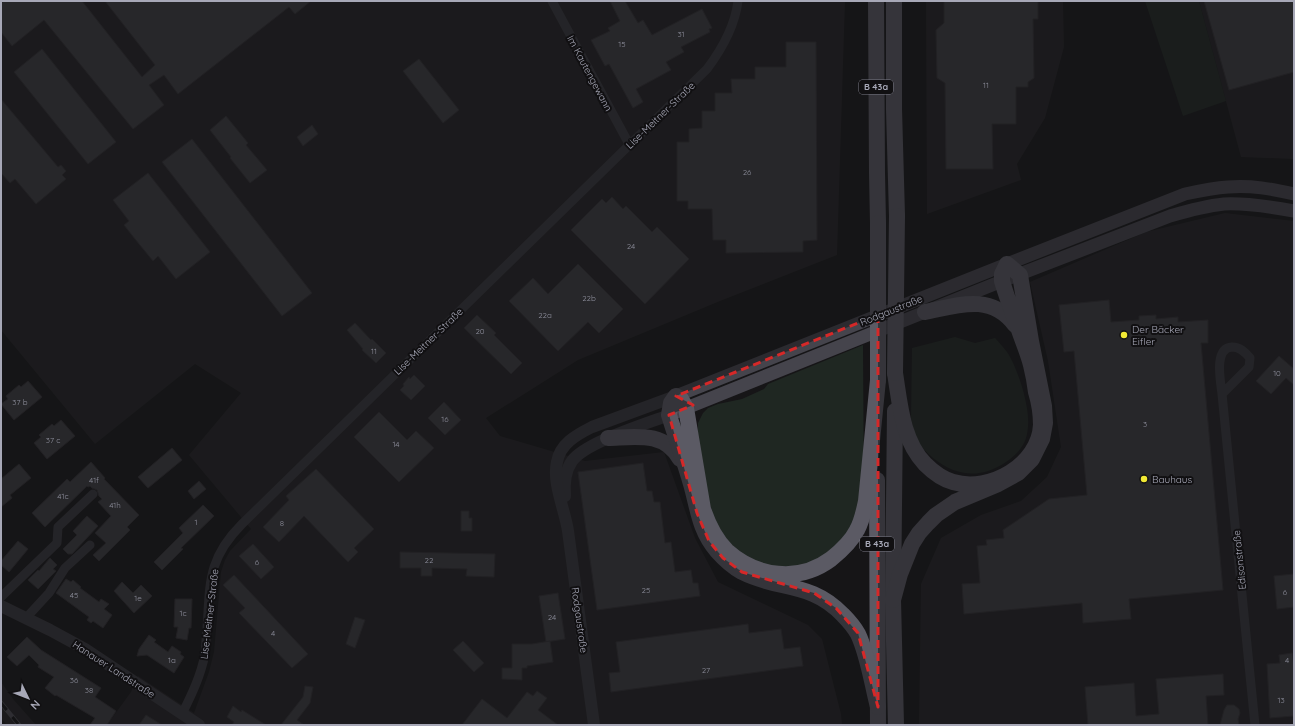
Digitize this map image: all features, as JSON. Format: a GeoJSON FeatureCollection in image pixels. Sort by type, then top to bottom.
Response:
{"type":"FeatureCollection","features":[{"type":"Feature","properties":{"kind":"highway","name":"B 43a"},"geometry":{"type":"LineString","coordinates":[[876,1],[876,173],[878,223],[878,725]]}},
{"type":"Feature","properties":{"kind":"highway","name":"B 43a"},"geometry":{"type":"LineString","coordinates":[[894,1],[894,109],[897,216],[893,600],[896,725]]}},
{"type":"Feature","properties":{"kind":"highway"},"geometry":{"type":"LineString","coordinates":[[893,600],[900,574],[912,544],[928,523],[936,515],[955,502],[998,484],[1018,473],[1032,459],[1042,439],[1045,423],[1044,406],[1020,275],[1007,264],[1002,274],[1002,282],[1031,364],[1040,411],[1041,425],[1036,444],[1026,460],[1011,472],[993,480],[976,484],[967,484],[953,482],[938,475],[925,464],[914,450],[902,420],[895,373]]}},
{"type":"Feature","properties":{"kind":"highway"},"geometry":{"type":"LineString","coordinates":[[925,312],[962,304],[980,303],[998,309],[1010,319],[1018,329]]}},
{"type":"Feature","properties":{"kind":"highway"},"geometry":{"type":"LineString","coordinates":[[878,380],[866,501],[857,530],[838,554],[826,563],[812,570],[792,575],[767,573],[746,564],[727,550],[714,534],[703,509],[681,402],[671,403],[669,414],[692,485],[697,513],[709,541],[723,558],[742,572],[814,593],[830,603],[851,623],[858,633],[863,647],[878,707]]}},
{"type":"Feature","properties":{"kind":"highway"},"geometry":{"type":"LineString","coordinates":[[608,438],[640,437],[667,443],[677,454],[687,470]]}},
{"type":"Feature","properties":{"kind":"main road","name":"Rodgaustraße"},"geometry":{"type":"LineString","coordinates":[[681,402],[1007,264],[1185,194],[1230,187],[1250,187],[1294,194]]}},
{"type":"Feature","properties":{"kind":"main road","name":"Rodgaustraße"},"geometry":{"type":"LineString","coordinates":[[681,402],[925,312],[1170,216],[1193,209],[1224,204],[1271,207],[1294,211]]}},
{"type":"Feature","properties":{"kind":"street","name":"Im Kautengewann"},"geometry":{"type":"LineString","coordinates":[[552,1],[629,144]]}},
{"type":"Feature","properties":{"kind":"street","name":"Lise-Meitner-Straße"},"geometry":{"type":"LineString","coordinates":[[182,714],[201,671],[205,652],[212,574],[218,556],[225,543],[242,524],[707,69],[726,40],[733,23],[738,1]]}},
{"type":"Feature","properties":{"kind":"street","name":"Edisonstraße"},"geometry":{"type":"LineString","coordinates":[[1222,394],[1249,367],[1250,358],[1241,349],[1229,347],[1223,352],[1219,363],[1222,394],[1255,725]]}},
{"type":"Feature","properties":{"kind":"street","name":"Rodgaustraße"},"geometry":{"type":"LineString","coordinates":[[594,725],[565,515],[556,475],[558,458],[560,452],[568,442],[579,433],[592,427],[681,402]]}},
{"type":"Feature","properties":{"kind":"street","name":"Rodgaustraße"},"geometry":{"type":"LineString","coordinates":[[565,515],[564,488],[566,474],[572,461],[581,452],[608,438],[669,414]]}},
{"type":"Feature","properties":{"kind":"street"},"geometry":{"type":"LineString","coordinates":[[1,597],[57,543],[58,527],[93,494]]}},
{"type":"Feature","properties":{"kind":"street"},"geometry":{"type":"LineString","coordinates":[[26,618],[49,593],[65,568],[90,545]]}},
{"type":"Feature","properties":{"kind":"street","name":"Hanauer Landstraße"},"geometry":{"type":"LineString","coordinates":[[1,606],[50,630],[85,650],[199,725]]}},
{"type":"Feature","properties":{"kind":"highlighted area"},"geometry":{"type":"Polygon","coordinates":[[[878,315],[878,707],[858,633],[836,608],[814,593],[742,572],[723,558],[709,541],[697,513],[669,415],[693,405],[676,396],[878,315]]]}},
{"type":"Feature","properties":{"kind":"shaded area"},"geometry":{"type":"Polygon","coordinates":[[[1,1],[845,1],[837,255],[720,301],[578,360],[486,418],[500,436],[585,461],[664,452],[695,538],[718,582],[808,625],[822,639],[841,714],[842,725],[107,725],[131,692],[138,676],[194,713],[209,672],[214,652],[221,572],[230,551],[251,529],[189,455],[241,393],[195,364],[95,444],[1,330],[1,1]]]}},
{"type":"Feature","properties":{"kind":"shaded area"},"geometry":{"type":"Polygon","coordinates":[[[926,1],[1063,1],[1064,47],[1045,118],[1017,164],[1021,180],[927,214],[926,1]]]}},
{"type":"Feature","properties":{"kind":"shaded area"},"geometry":{"type":"Polygon","coordinates":[[[1145,1],[1199,1],[1226,101],[1183,116],[1145,1]]]}},
{"type":"Feature","properties":{"kind":"shaded area"},"geometry":{"type":"Polygon","coordinates":[[[1199,1],[1294,1],[1294,159],[1241,157],[1199,1]]]}},
{"type":"Feature","properties":{"kind":"shaded area"},"geometry":{"type":"Polygon","coordinates":[[[1225,213],[1294,221],[1294,725],[919,725],[921,584],[941,538],[981,515],[1021,501],[1047,477],[1061,447],[1048,361],[1030,282],[1146,232],[1225,213]]]}},
{"type":"Feature","properties":{"kind":"shaded area"},"geometry":{"type":"Polygon","coordinates":[[[955,337],[975,343],[995,338],[1010,356],[1015,367],[1023,389],[1027,409],[1027,434],[1020,450],[1006,462],[997,467],[978,473],[969,474],[951,469],[933,458],[924,450],[917,440],[911,419],[912,348],[955,337]]]}},
{"type":"Feature","properties":{"kind":"shaded area"},"geometry":{"type":"Polygon","coordinates":[[[863,345],[864,501],[860,517],[824,561],[779,571],[739,556],[711,521],[698,443],[698,423],[703,413],[708,408],[718,404],[742,399],[764,389],[768,384],[863,345]]]}},
{"type":"Feature","properties":{"kind":"shaded area"},"geometry":{"type":"Polygon","coordinates":[[[1,682],[13,699],[36,725],[7,725],[1,718],[1,682]]]}},
{"type":"Feature","properties":{"kind":"building"},"geometry":{"type":"Polygon","coordinates":[[[4,1],[82,1],[142,77],[155,65],[105,1],[311,1],[295,14],[289,7],[178,94],[164,75],[149,85],[164,105],[133,129],[44,20],[12,46],[1,32],[1,3],[4,1]]]}},
{"type":"Feature","properties":{"kind":"building"},"geometry":{"type":"Polygon","coordinates":[[[610,1],[625,1],[638,23],[643,20],[652,35],[702,9],[712,28],[709,29],[710,32],[681,47],[684,52],[666,62],[671,70],[636,89],[643,102],[633,108],[609,64],[605,66],[591,40],[610,31],[608,28],[620,21],[610,1]]]}},
{"type":"Feature","properties":{"kind":"building"},"geometry":{"type":"Polygon","coordinates":[[[944,1],[1038,1],[1038,19],[1033,19],[1034,78],[1028,82],[1028,87],[1016,87],[1016,124],[992,124],[993,169],[946,169],[945,83],[937,78],[936,30],[944,23],[944,1]]]}},
{"type":"Feature","properties":{"kind":"building"},"geometry":{"type":"Polygon","coordinates":[[[1204,1],[1294,1],[1294,72],[1229,90],[1204,1]]]}},
{"type":"Feature","properties":{"kind":"building"},"geometry":{"type":"Polygon","coordinates":[[[786,42],[816,42],[817,240],[803,241],[803,252],[726,253],[726,240],[713,240],[712,209],[688,209],[688,201],[677,201],[677,142],[689,142],[689,129],[702,128],[702,111],[715,111],[715,93],[732,93],[731,79],[755,79],[755,67],[786,67],[786,42]]]}},
{"type":"Feature","properties":{"kind":"building"},"geometry":{"type":"Polygon","coordinates":[[[42,49],[116,142],[88,164],[14,72],[42,49]]]}},
{"type":"Feature","properties":{"kind":"building"},"geometry":{"type":"Polygon","coordinates":[[[419,59],[459,110],[443,123],[403,71],[419,59]]]}},
{"type":"Feature","properties":{"kind":"building"},"geometry":{"type":"Polygon","coordinates":[[[1,99],[58,167],[61,165],[66,171],[62,175],[66,179],[36,204],[15,179],[10,183],[1,173],[1,99]]]}},
{"type":"Feature","properties":{"kind":"building"},"geometry":{"type":"Polygon","coordinates":[[[226,116],[248,143],[246,145],[267,170],[250,183],[210,130],[226,116]]]}},
{"type":"Feature","properties":{"kind":"building"},"geometry":{"type":"Polygon","coordinates":[[[312,125],[318,134],[303,146],[297,137],[312,125]]]}},
{"type":"Feature","properties":{"kind":"building"},"geometry":{"type":"Polygon","coordinates":[[[192,139],[312,293],[282,316],[162,162],[192,139]]]}},
{"type":"Feature","properties":{"kind":"building"},"geometry":{"type":"Polygon","coordinates":[[[148,173],[210,252],[176,279],[158,256],[153,261],[135,239],[124,225],[129,221],[113,200],[148,173]]]}},
{"type":"Feature","properties":{"kind":"building"},"geometry":{"type":"Polygon","coordinates":[[[612,197],[623,209],[626,206],[652,232],[657,227],[689,259],[645,304],[571,230],[602,199],[606,203],[612,197]]]}},
{"type":"Feature","properties":{"kind":"building"},"geometry":{"type":"Polygon","coordinates":[[[578,264],[623,309],[599,333],[588,322],[558,351],[509,301],[533,278],[548,294],[578,264]]]}},
{"type":"Feature","properties":{"kind":"building"},"geometry":{"type":"Polygon","coordinates":[[[1109,300],[1111,322],[1139,320],[1139,316],[1156,315],[1156,319],[1178,317],[1178,322],[1208,320],[1208,343],[1201,343],[1223,590],[1129,599],[1131,619],[1083,623],[1082,603],[964,614],[962,584],[980,583],[977,546],[987,545],[986,540],[1004,538],[1003,530],[1049,499],[1087,495],[1074,351],[1064,352],[1059,305],[1109,300]]]}},
{"type":"Feature","properties":{"kind":"building"},"geometry":{"type":"Polygon","coordinates":[[[477,315],[496,333],[494,335],[522,363],[511,374],[464,328],[477,315]]]}},
{"type":"Feature","properties":{"kind":"building"},"geometry":{"type":"Polygon","coordinates":[[[355,323],[386,353],[376,363],[362,350],[363,349],[347,330],[355,323]]]}},
{"type":"Feature","properties":{"kind":"building"},"geometry":{"type":"Polygon","coordinates":[[[1279,356],[1294,369],[1294,385],[1286,378],[1271,394],[1256,381],[1279,356]]]}},
{"type":"Feature","properties":{"kind":"building"},"geometry":{"type":"Polygon","coordinates":[[[414,375],[425,386],[411,400],[400,390],[409,377],[410,379],[414,375]]]}},
{"type":"Feature","properties":{"kind":"building"},"geometry":{"type":"Polygon","coordinates":[[[28,381],[42,397],[14,420],[1,404],[8,399],[6,396],[19,385],[21,387],[28,381]]]}},
{"type":"Feature","properties":{"kind":"building"},"geometry":{"type":"Polygon","coordinates":[[[444,402],[461,420],[445,435],[428,418],[444,402]]]}},
{"type":"Feature","properties":{"kind":"building"},"geometry":{"type":"Polygon","coordinates":[[[379,412],[407,440],[416,431],[434,448],[399,482],[354,437],[379,412]]]}},
{"type":"Feature","properties":{"kind":"building"},"geometry":{"type":"Polygon","coordinates":[[[61,420],[75,436],[47,459],[34,443],[41,437],[39,435],[52,424],[54,426],[61,420]]]}},
{"type":"Feature","properties":{"kind":"building"},"geometry":{"type":"Polygon","coordinates":[[[172,448],[182,460],[148,488],[138,477],[172,448]]]}},
{"type":"Feature","properties":{"kind":"building"},"geometry":{"type":"Polygon","coordinates":[[[91,462],[105,478],[104,479],[139,515],[127,527],[130,530],[99,561],[93,555],[106,543],[95,533],[111,516],[98,502],[102,499],[97,490],[87,486],[45,527],[32,513],[67,479],[70,482],[91,462]]]}},
{"type":"Feature","properties":{"kind":"building"},"geometry":{"type":"Polygon","coordinates":[[[643,463],[647,491],[652,491],[654,502],[660,502],[665,543],[671,542],[675,572],[691,570],[693,583],[698,583],[700,596],[597,610],[578,472],[643,463]]]}},
{"type":"Feature","properties":{"kind":"building"},"geometry":{"type":"Polygon","coordinates":[[[19,464],[31,478],[10,495],[12,498],[1,507],[1,479],[19,464]]]}},
{"type":"Feature","properties":{"kind":"building"},"geometry":{"type":"Polygon","coordinates":[[[316,469],[374,529],[354,548],[358,552],[348,562],[304,516],[279,542],[263,527],[289,500],[286,496],[316,469]]]}},
{"type":"Feature","properties":{"kind":"building"},"geometry":{"type":"Polygon","coordinates":[[[199,481],[206,489],[194,499],[188,491],[199,481]]]}},
{"type":"Feature","properties":{"kind":"building"},"geometry":{"type":"Polygon","coordinates":[[[203,505],[214,516],[181,548],[183,549],[162,570],[154,562],[183,533],[179,528],[203,505]]]}},
{"type":"Feature","properties":{"kind":"building"},"geometry":{"type":"Polygon","coordinates":[[[461,511],[469,511],[469,518],[472,518],[472,531],[461,531],[461,511]]]}},
{"type":"Feature","properties":{"kind":"building"},"geometry":{"type":"Polygon","coordinates":[[[87,516],[98,526],[72,554],[68,554],[63,549],[77,535],[73,531],[87,516]]]}},
{"type":"Feature","properties":{"kind":"building"},"geometry":{"type":"Polygon","coordinates":[[[18,541],[28,549],[9,572],[1,565],[1,561],[18,541]]]}},
{"type":"Feature","properties":{"kind":"building"},"geometry":{"type":"Polygon","coordinates":[[[253,544],[274,567],[261,579],[239,556],[253,544]]]}},
{"type":"Feature","properties":{"kind":"building"},"geometry":{"type":"Polygon","coordinates":[[[400,552],[495,554],[494,577],[466,576],[467,569],[432,568],[432,576],[421,576],[421,568],[400,568],[400,552]]]}},
{"type":"Feature","properties":{"kind":"building"},"geometry":{"type":"Polygon","coordinates":[[[50,558],[57,565],[53,569],[56,571],[38,589],[28,580],[38,570],[39,571],[50,558]]]}},
{"type":"Feature","properties":{"kind":"building"},"geometry":{"type":"Polygon","coordinates":[[[1294,574],[1294,607],[1277,609],[1274,576],[1294,574]]]}},
{"type":"Feature","properties":{"kind":"building"},"geometry":{"type":"Polygon","coordinates":[[[234,575],[308,654],[292,668],[239,613],[245,608],[223,585],[234,575]]]}},
{"type":"Feature","properties":{"kind":"building"},"geometry":{"type":"Polygon","coordinates":[[[66,579],[71,582],[73,580],[81,587],[80,588],[99,602],[101,599],[109,604],[104,609],[112,615],[103,628],[93,621],[91,623],[87,620],[89,617],[56,593],[66,579]]]}},
{"type":"Feature","properties":{"kind":"building"},"geometry":{"type":"Polygon","coordinates":[[[122,582],[133,593],[141,585],[152,596],[134,613],[114,591],[122,582]]]}},
{"type":"Feature","properties":{"kind":"building"},"geometry":{"type":"Polygon","coordinates":[[[558,593],[565,639],[546,642],[539,596],[558,593]]]}},
{"type":"Feature","properties":{"kind":"building"},"geometry":{"type":"Polygon","coordinates":[[[175,599],[192,599],[191,628],[189,628],[187,640],[176,638],[178,627],[174,627],[175,599]]]}},
{"type":"Feature","properties":{"kind":"building"},"geometry":{"type":"Polygon","coordinates":[[[355,617],[365,620],[355,648],[346,644],[355,617]]]}},
{"type":"Feature","properties":{"kind":"building"},"geometry":{"type":"Polygon","coordinates":[[[748,624],[749,633],[781,629],[784,649],[800,647],[803,666],[611,692],[609,673],[620,672],[616,642],[748,624]]]}},
{"type":"Feature","properties":{"kind":"building"},"geometry":{"type":"Polygon","coordinates":[[[149,635],[156,640],[154,642],[168,652],[172,646],[181,652],[180,654],[184,657],[174,673],[147,655],[137,656],[139,649],[149,635]]]}},
{"type":"Feature","properties":{"kind":"building"},"geometry":{"type":"Polygon","coordinates":[[[27,637],[41,650],[101,688],[95,697],[116,711],[107,725],[90,725],[95,718],[56,695],[55,696],[45,688],[54,677],[38,667],[39,665],[29,655],[17,666],[7,657],[27,637]]]}},
{"type":"Feature","properties":{"kind":"building"},"geometry":{"type":"Polygon","coordinates":[[[463,641],[484,663],[474,672],[453,650],[463,641]]]}},
{"type":"Feature","properties":{"kind":"building"},"geometry":{"type":"Polygon","coordinates":[[[550,641],[553,662],[522,668],[522,680],[502,679],[502,668],[512,668],[512,644],[532,644],[550,641]]]}},
{"type":"Feature","properties":{"kind":"building"},"geometry":{"type":"Polygon","coordinates":[[[1292,653],[1294,666],[1294,716],[1270,718],[1267,664],[1280,663],[1279,655],[1292,653]]]}},
{"type":"Feature","properties":{"kind":"building"},"geometry":{"type":"Polygon","coordinates":[[[1223,674],[1224,695],[1206,696],[1208,725],[1088,725],[1085,687],[1134,683],[1136,716],[1159,714],[1156,679],[1223,674]]]}},
{"type":"Feature","properties":{"kind":"building"},"geometry":{"type":"Polygon","coordinates":[[[305,686],[313,687],[310,703],[297,720],[304,725],[281,725],[303,697],[305,686]]]}},
{"type":"Feature","properties":{"kind":"building"},"geometry":{"type":"Polygon","coordinates":[[[537,691],[547,698],[538,710],[558,725],[462,725],[482,699],[507,718],[527,692],[533,696],[537,691]]]}},
{"type":"Feature","properties":{"kind":"building"},"geometry":{"type":"Polygon","coordinates":[[[1227,705],[1234,705],[1239,709],[1239,725],[1220,725],[1227,705]]]}},
{"type":"Feature","properties":{"kind":"building"},"geometry":{"type":"Polygon","coordinates":[[[233,706],[241,712],[242,710],[266,725],[232,725],[234,722],[227,717],[233,706]]]}},
{"type":"Feature","properties":{"kind":"building"},"geometry":{"type":"Polygon","coordinates":[[[146,715],[162,725],[139,725],[146,715]]]}},
{"type":"Feature","properties":{"kind":"railway"},"geometry":{"type":"LineString","coordinates":[[1,703],[19,725]]}},
{"type":"Feature","properties":{"kind":"place","name":"Der Bäcker Eifler"},"geometry":{"type":"Point","coordinates":[1124,335]}},
{"type":"Feature","properties":{"kind":"place","name":"Bauhaus"},"geometry":{"type":"Point","coordinates":[1144,479]}}]}
